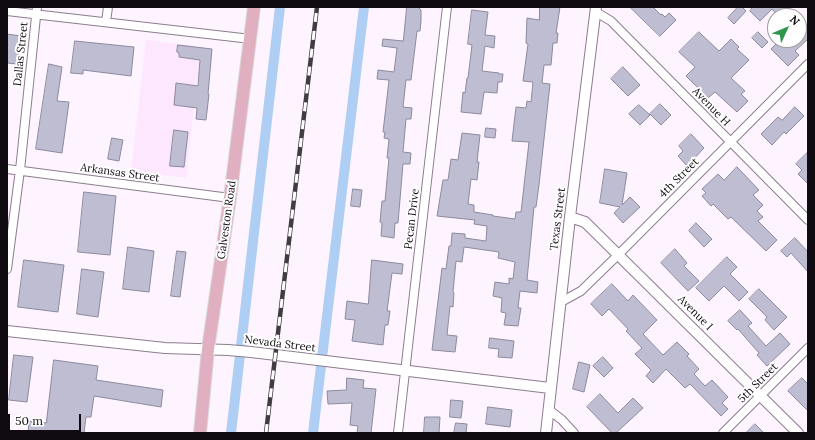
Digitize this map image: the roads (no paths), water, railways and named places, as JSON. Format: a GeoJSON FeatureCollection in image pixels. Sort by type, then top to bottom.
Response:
{"type":"FeatureCollection","features":[{"type":"Feature","properties":{"kind":"main road","name":"Galveston Road"},"geometry":{"type":"LineString","coordinates":[[200,433],[208,349],[230,198],[254,7]]}},
{"type":"Feature","properties":{"kind":"street"},"geometry":{"type":"LineString","coordinates":[[106,22],[108,7]]}},
{"type":"Feature","properties":{"kind":"street","name":"Pecan Drive"},"geometry":{"type":"LineString","coordinates":[[398,433],[447,7]]}},
{"type":"Feature","properties":{"kind":"street","name":"Avenue H"},"geometry":{"type":"LineString","coordinates":[[596,10],[611,20],[808,220]]}},
{"type":"Feature","properties":{"kind":"street","name":"Texas Street"},"geometry":{"type":"LineString","coordinates":[[546,433],[570,217],[596,10]]}},
{"type":"Feature","properties":{"kind":"street"},"geometry":{"type":"LineString","coordinates":[[7,11],[36,11],[106,22],[250,39]]}},
{"type":"Feature","properties":{"kind":"street","name":"Dallas Street"},"geometry":{"type":"LineString","coordinates":[[7,269],[20,170],[36,11]]}},
{"type":"Feature","properties":{"kind":"street","name":"4th Street"},"geometry":{"type":"LineString","coordinates":[[561,302],[581,291],[808,64]]}},
{"type":"Feature","properties":{"kind":"street","name":"Arkansas Street"},"geometry":{"type":"LineString","coordinates":[[7,169],[230,198]]}},
{"type":"Feature","properties":{"kind":"street","name":"Avenue I"},"geometry":{"type":"LineString","coordinates":[[570,217],[585,222],[798,433]]}},
{"type":"Feature","properties":{"kind":"street","name":"Nevada Street"},"geometry":{"type":"LineString","coordinates":[[7,330],[164,348],[251,352],[550,388]]}},
{"type":"Feature","properties":{"kind":"street","name":"5th Street"},"geometry":{"type":"LineString","coordinates":[[723,433],[808,348]]}},
{"type":"Feature","properties":{"kind":"street"},"geometry":{"type":"LineString","coordinates":[[548,409],[562,420],[574,433]]}},
{"type":"Feature","properties":{"kind":"waterway"},"geometry":{"type":"LineString","coordinates":[[231,433],[280,7]]}},
{"type":"Feature","properties":{"kind":"waterway"},"geometry":{"type":"LineString","coordinates":[[313,433],[364,7]]}},
{"type":"Feature","properties":{"kind":"railway"},"geometry":{"type":"LineString","coordinates":[[266,433],[317,7]]}}]}
